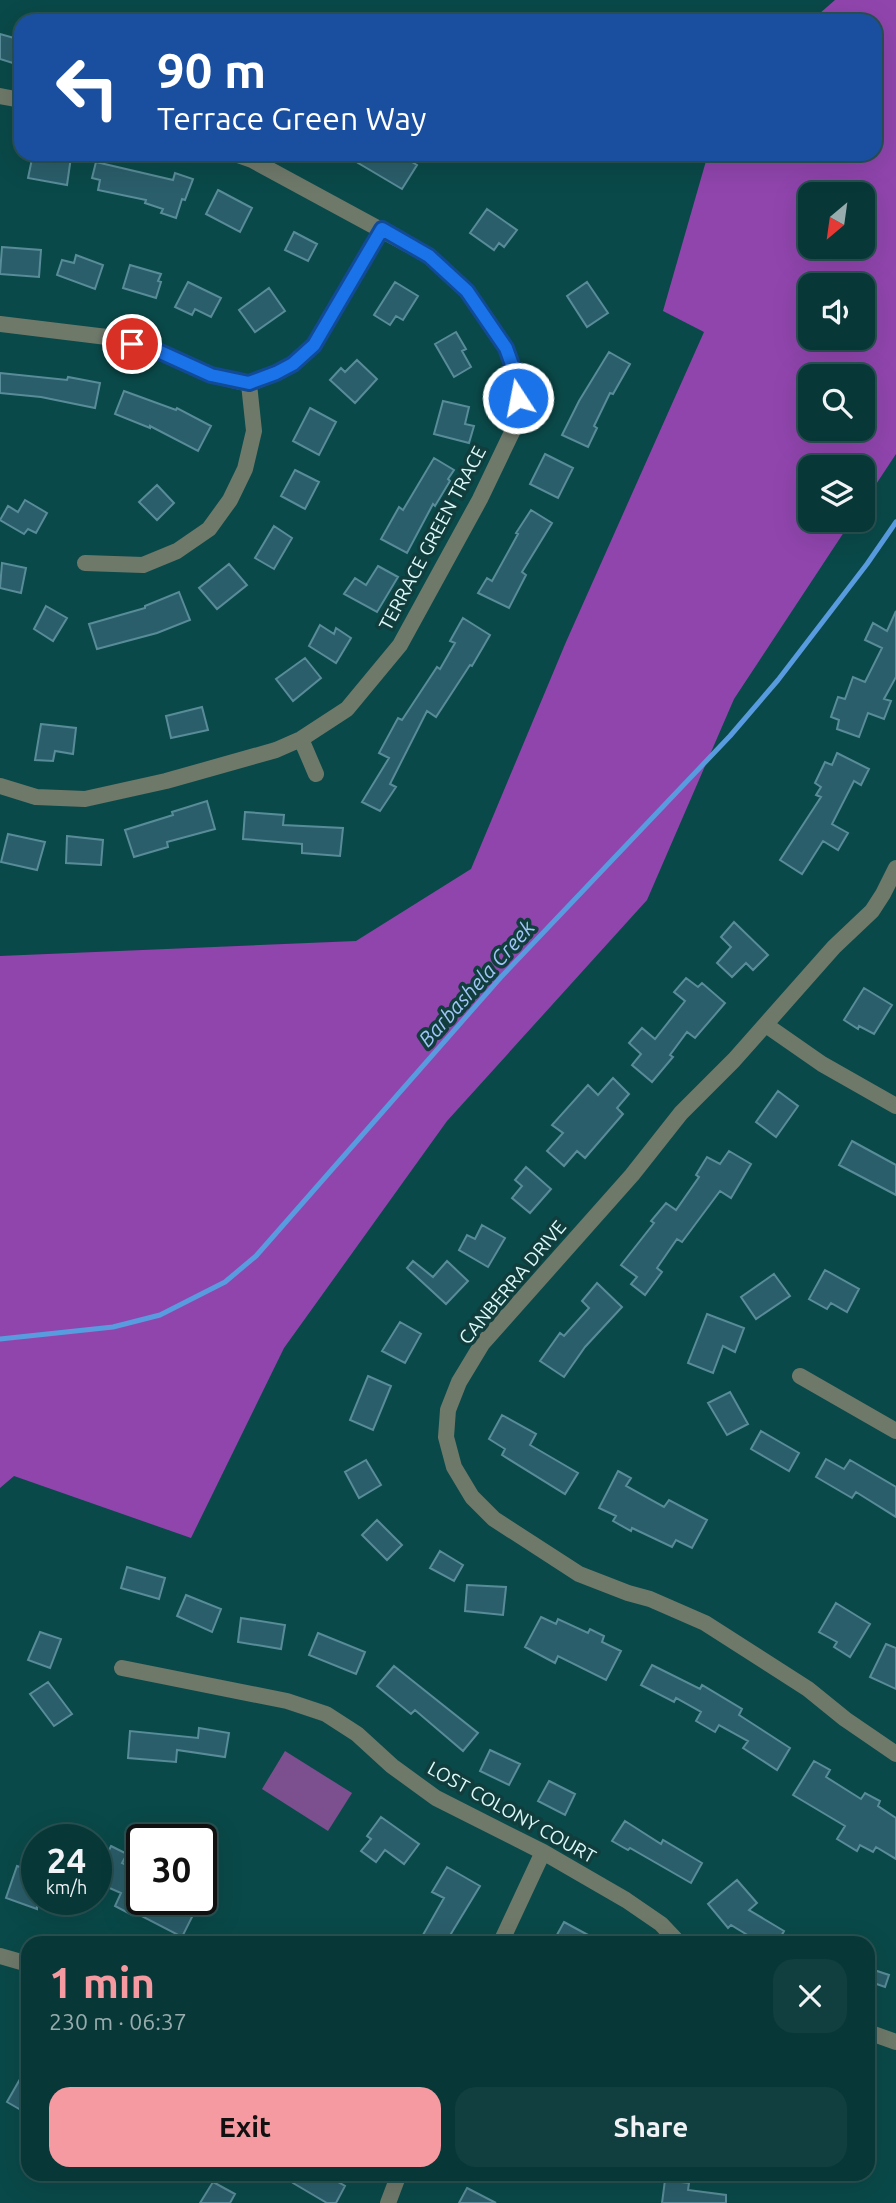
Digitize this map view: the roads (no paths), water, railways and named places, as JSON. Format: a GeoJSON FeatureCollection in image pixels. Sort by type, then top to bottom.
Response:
{"type":"FeatureCollection","features":[{"type":"Feature","properties":{"kind":"street","name":"TERRACE GREEN TRACE"},"geometry":{"type":"LineString","coordinates":[[0,786],[36,797],[85,799],[166,781],[276,750],[301,739],[347,709],[400,645],[480,499],[514,428],[518,398],[516,376],[506,348],[467,291],[429,256],[254,161]]}},
{"type":"Feature","properties":{"kind":"street"},"geometry":{"type":"LineString","coordinates":[[0,324],[107,337],[158,351],[211,375],[249,383],[293,364],[314,345],[382,229]]}},
{"type":"Feature","properties":{"kind":"street"},"geometry":{"type":"LineString","coordinates":[[85,563],[143,565],[177,551],[209,529],[230,500],[245,469],[254,431],[249,383]]}},
{"type":"Feature","properties":{"kind":"street"},"geometry":{"type":"LineString","coordinates":[[301,739],[316,774]]}},
{"type":"Feature","properties":{"kind":"street","name":"CANBERRA DRIVE"},"geometry":{"type":"LineString","coordinates":[[896,868],[872,911],[834,947],[734,1060],[681,1113],[632,1175],[482,1344],[459,1382],[448,1410],[446,1437],[454,1467],[472,1497],[494,1520],[579,1574],[650,1599],[705,1623],[808,1689],[845,1719],[896,1754]]}},
{"type":"Feature","properties":{"kind":"street"},"geometry":{"type":"LineString","coordinates":[[766,1025],[822,1063],[896,1105]]}},
{"type":"Feature","properties":{"kind":"street"},"geometry":{"type":"LineString","coordinates":[[800,1376],[896,1431]]}},
{"type":"Feature","properties":{"kind":"street","name":"LOST COLONY COURT"},"geometry":{"type":"LineString","coordinates":[[122,1668],[287,1701],[326,1714],[357,1734],[392,1766],[436,1798],[543,1853],[626,1900],[661,1924],[672,1936]]}},
{"type":"Feature","properties":{"kind":"street"},"geometry":{"type":"LineString","coordinates":[[505,1936],[543,1853]]}},
{"type":"Feature","properties":{"kind":"street"},"geometry":{"type":"LineString","coordinates":[[0,1956],[21,1962]]}},
{"type":"Feature","properties":{"kind":"street"},"geometry":{"type":"LineString","coordinates":[[875,2034],[896,2042]]}},
{"type":"Feature","properties":{"kind":"street"},"geometry":{"type":"LineString","coordinates":[[388,2203],[396,2181]]}},
{"type":"Feature","properties":{"kind":"waterway","name":"Barbashela Creek"},"geometry":{"type":"LineString","coordinates":[[0,1339],[113,1327],[160,1315],[225,1282],[256,1256],[501,977],[730,736],[778,680],[896,522]]}}]}
